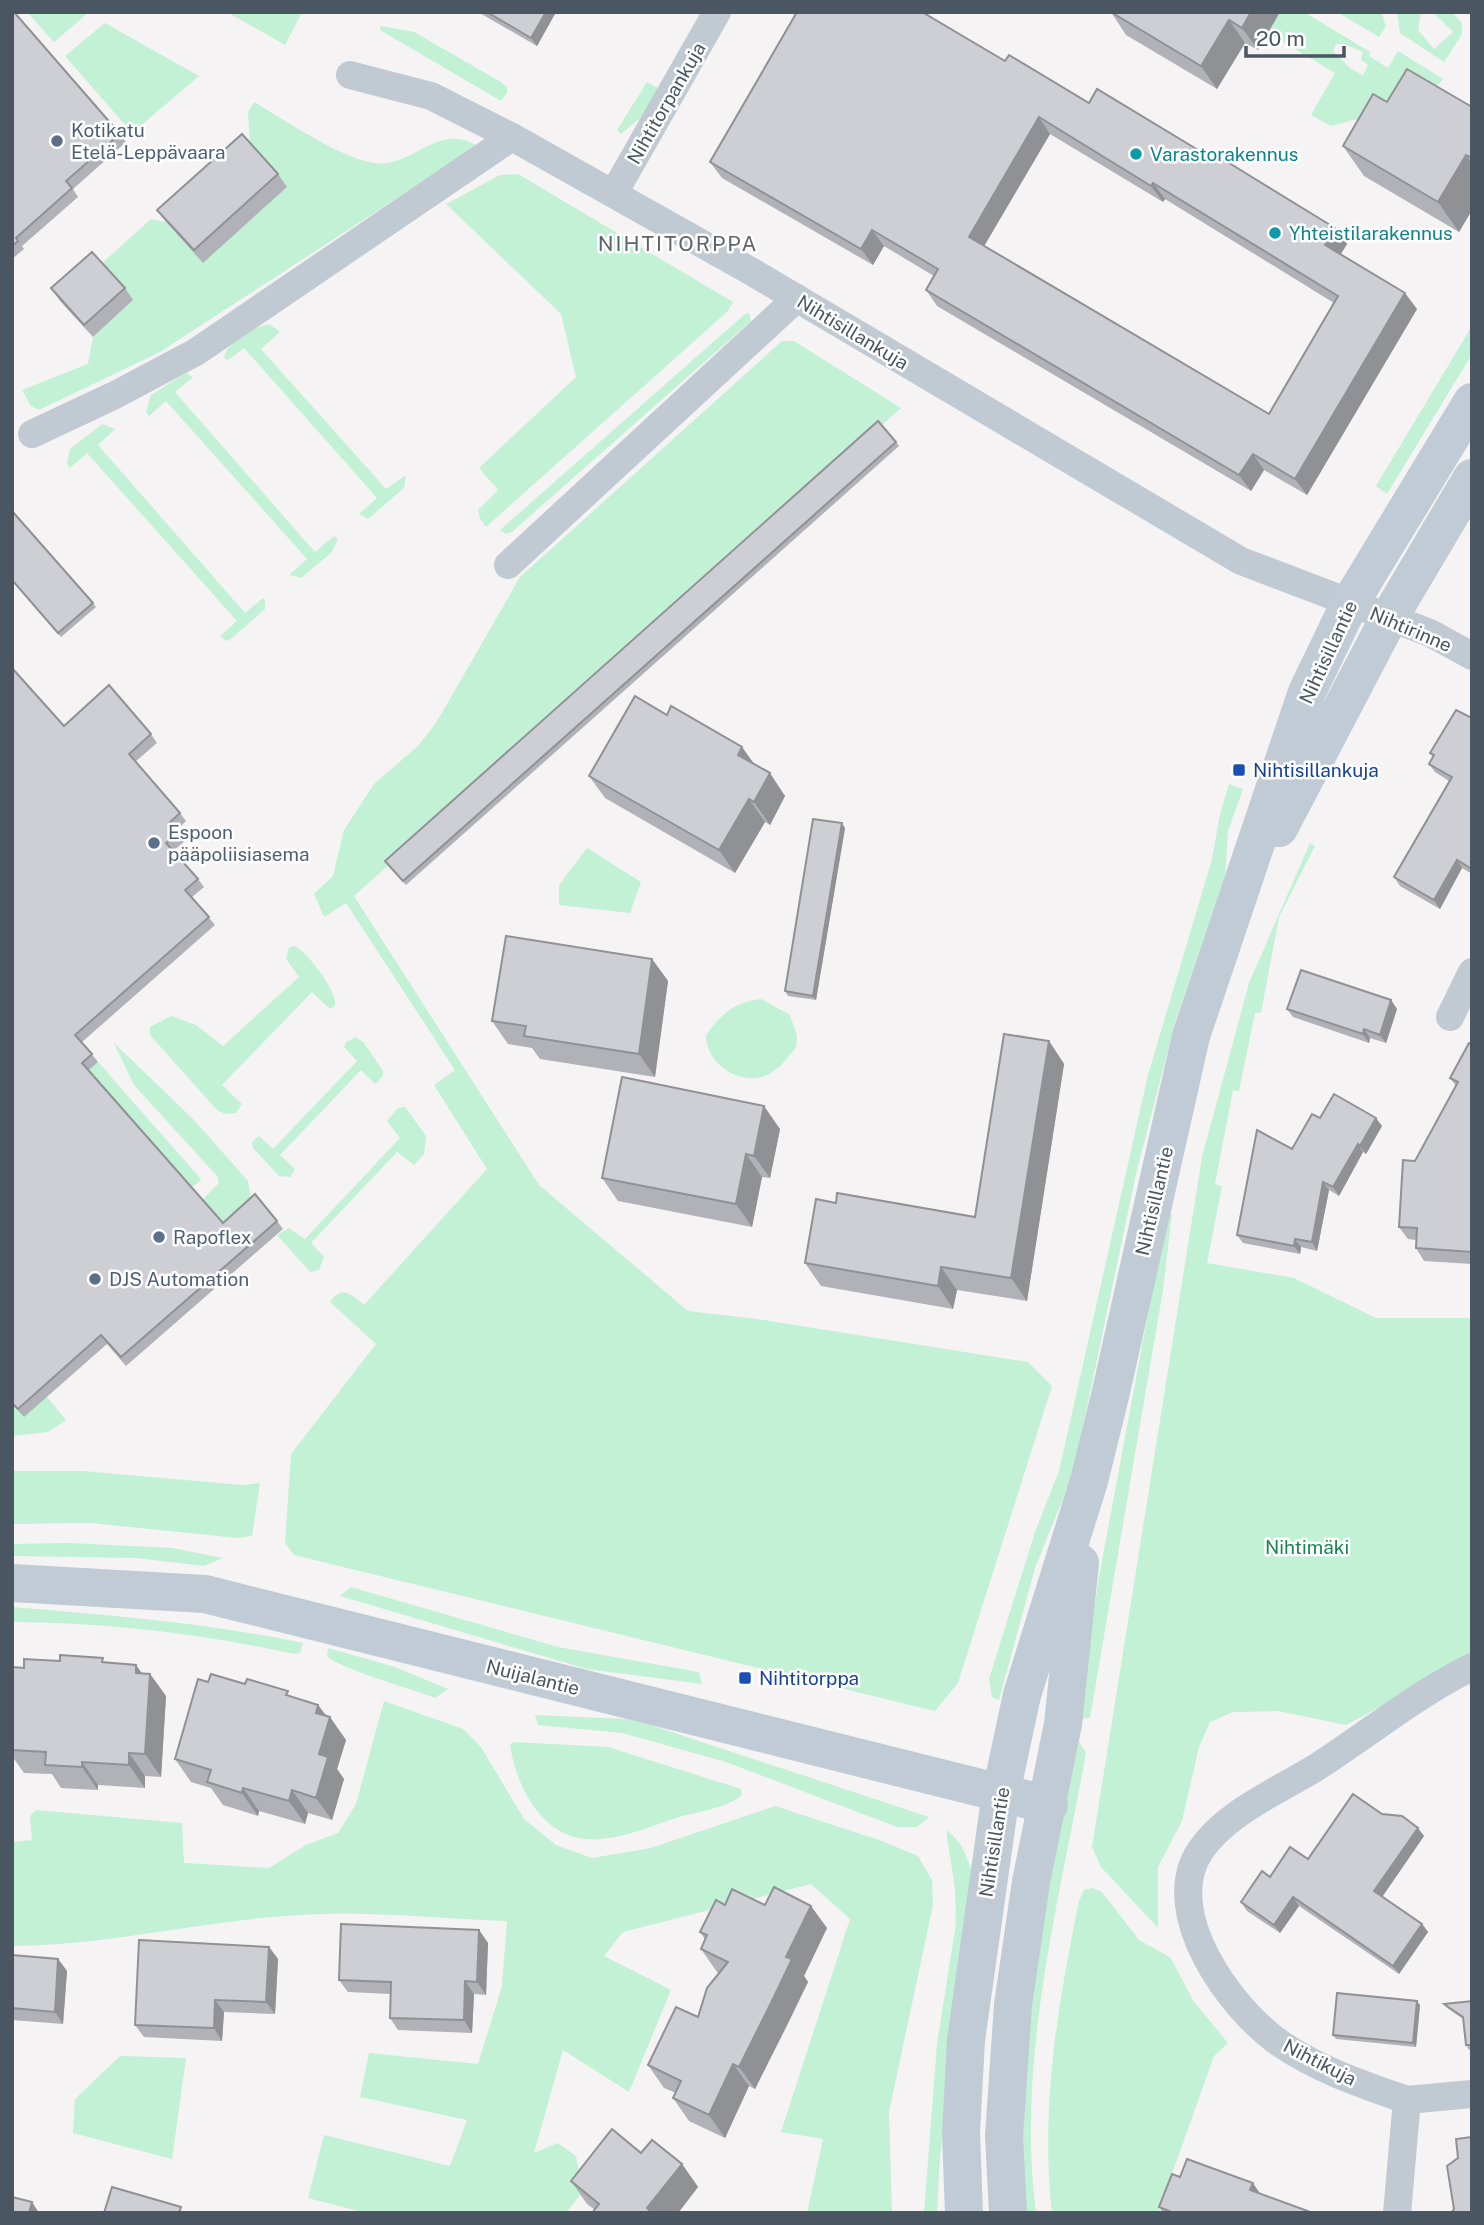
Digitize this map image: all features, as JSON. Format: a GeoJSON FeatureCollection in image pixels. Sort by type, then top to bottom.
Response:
{"type":"FeatureCollection","features":[{"type":"Feature","properties":{"kind":"street","name":"Nihtitorpankuja"},"geometry":{"type":"LineString","coordinates":[[614,193],[717,12]]}},
{"type":"Feature","properties":{"kind":"street","name":"Nihtisillankuja"},"geometry":{"type":"LineString","coordinates":[[349,75],[431,96],[512,137],[797,299],[1241,561],[1350,603]]}},
{"type":"Feature","properties":{"kind":"street"},"geometry":{"type":"LineString","coordinates":[[32,434],[115,395],[196,352],[512,137]]}},
{"type":"Feature","properties":{"kind":"street"},"geometry":{"type":"LineString","coordinates":[[508,565],[797,299]]}},
{"type":"Feature","properties":{"kind":"street","name":"Nihtisillantie"},"geometry":{"type":"LineString","coordinates":[[964,2213],[961,2133],[966,2040],[1001,1793],[1022,1695],[1088,1481],[1191,1037],[1227,922],[1307,692],[1350,603],[1472,401]]}},
{"type":"Feature","properties":{"kind":"street","name":"Nihtisillantie"},"geometry":{"type":"LineString","coordinates":[[1227,922],[1342,713],[1390,618],[1472,478]]}},
{"type":"Feature","properties":{"kind":"street","name":"Nihtirinne"},"geometry":{"type":"LineString","coordinates":[[1350,603],[1430,633],[1472,656]]}},
{"type":"Feature","properties":{"kind":"street"},"geometry":{"type":"LineString","coordinates":[[1450,1017],[1472,972]]}},
{"type":"Feature","properties":{"kind":"street","name":"Nihtisillantie"},"geometry":{"type":"LineString","coordinates":[[1008,2213],[1004,2136],[1013,2005],[1031,1882],[1049,1805],[1063,1724],[1088,1481]]}},
{"type":"Feature","properties":{"kind":"street","name":"Nuijalantie"},"geometry":{"type":"LineString","coordinates":[[12,1583],[205,1594],[1049,1805]]}},
{"type":"Feature","properties":{"kind":"street","name":"Nihtikuja"},"geometry":{"type":"LineString","coordinates":[[1407,2100],[1339,2075],[1280,2043],[1229,1994],[1195,1935],[1189,1909],[1189,1873],[1200,1850],[1223,1825],[1317,1767],[1387,1716],[1472,1667]]}},
{"type":"Feature","properties":{"kind":"street"},"geometry":{"type":"LineString","coordinates":[[1397,2213],[1407,2100],[1472,2094]]}},
{"type":"Feature","properties":{"kind":"green space"},"geometry":{"type":"Polygon","coordinates":[[[27,12],[86,12],[88,13],[54,42],[27,12]]]}},
{"type":"Feature","properties":{"kind":"green space"},"geometry":{"type":"Polygon","coordinates":[[[227,12],[302,12],[285,45],[227,12]]]}},
{"type":"Feature","properties":{"kind":"green space"},"geometry":{"type":"Polygon","coordinates":[[[1280,12],[1304,12],[1370,52],[1369,56],[1388,68],[1398,51],[1443,79],[1435,88],[1408,103],[1331,126],[1311,115],[1335,73],[1268,33],[1280,12]],[[1336,44],[1333,51],[1351,69],[1363,75],[1368,65],[1361,60],[1363,52],[1344,44],[1336,44]]]}},
{"type":"Feature","properties":{"kind":"green space"},"geometry":{"type":"Polygon","coordinates":[[[1337,12],[1381,12],[1386,26],[1379,37],[1337,12]]]}},
{"type":"Feature","properties":{"kind":"green space"},"geometry":{"type":"Polygon","coordinates":[[[1397,12],[1421,12],[1418,30],[1434,49],[1453,32],[1433,12],[1452,12],[1462,23],[1462,34],[1444,62],[1400,33],[1397,12]]]}},
{"type":"Feature","properties":{"kind":"green space"},"geometry":{"type":"Polygon","coordinates":[[[105,23],[199,76],[132,133],[65,56],[105,23]]]}},
{"type":"Feature","properties":{"kind":"green space"},"geometry":{"type":"Polygon","coordinates":[[[381,26],[414,32],[501,82],[507,87],[507,93],[501,101],[380,30],[381,26]]]}},
{"type":"Feature","properties":{"kind":"green space"},"geometry":{"type":"Polygon","coordinates":[[[647,82],[660,89],[645,114],[621,134],[617,130],[647,82]]]}},
{"type":"Feature","properties":{"kind":"green space"},"geometry":{"type":"Polygon","coordinates":[[[254,102],[330,147],[375,163],[401,159],[450,139],[463,140],[477,146],[160,352],[39,410],[31,406],[22,390],[88,364],[93,337],[133,300],[101,264],[151,219],[166,222],[203,263],[250,146],[248,112],[254,102]]]}},
{"type":"Feature","properties":{"kind":"green space"},"geometry":{"type":"Polygon","coordinates":[[[518,174],[733,302],[728,311],[486,527],[478,510],[498,490],[479,468],[576,377],[561,314],[446,204],[500,175],[518,174]]]}},
{"type":"Feature","properties":{"kind":"green space"},"geometry":{"type":"Polygon","coordinates":[[[749,313],[751,321],[513,531],[506,534],[500,530],[745,314],[749,313]]]}},
{"type":"Feature","properties":{"kind":"green space"},"geometry":{"type":"Polygon","coordinates":[[[269,324],[280,332],[261,349],[386,489],[406,475],[404,488],[368,519],[359,514],[377,498],[244,348],[228,360],[224,358],[230,346],[242,336],[269,324]]]}},
{"type":"Feature","properties":{"kind":"green space"},"geometry":{"type":"Polygon","coordinates":[[[1472,326],[1472,354],[1387,494],[1376,486],[1472,326]]]}},
{"type":"Feature","properties":{"kind":"green space"},"geometry":{"type":"Polygon","coordinates":[[[782,341],[794,341],[901,408],[354,896],[539,1185],[688,1311],[757,1319],[1028,1362],[1052,1386],[958,1683],[935,1711],[294,1555],[285,1543],[291,1454],[376,1344],[330,1302],[339,1294],[347,1293],[364,1305],[487,1169],[434,1085],[455,1070],[346,903],[324,917],[314,894],[333,876],[344,830],[374,784],[418,746],[436,723],[520,577],[782,341]]]}},
{"type":"Feature","properties":{"kind":"green space"},"geometry":{"type":"Polygon","coordinates":[[[186,373],[193,377],[175,392],[315,552],[334,536],[338,540],[331,553],[301,578],[289,575],[307,559],[166,401],[149,416],[146,412],[151,395],[186,373]]]}},
{"type":"Feature","properties":{"kind":"green space"},"geometry":{"type":"Polygon","coordinates":[[[102,424],[115,429],[98,445],[245,613],[263,598],[265,601],[265,609],[231,639],[226,641],[220,636],[237,621],[87,453],[70,468],[67,463],[70,449],[102,424]]]}},
{"type":"Feature","properties":{"kind":"green space"},"geometry":{"type":"Polygon","coordinates":[[[1229,784],[1243,789],[1228,831],[1225,877],[1176,1019],[1136,1174],[1073,1474],[1035,1568],[999,1700],[992,1697],[989,1679],[1035,1532],[1059,1471],[1148,1075],[1212,859],[1220,814],[1229,784]]]}},
{"type":"Feature","properties":{"kind":"green space","name":"Nihtimäki"},"geometry":{"type":"Polygon","coordinates":[[[1310,843],[1315,846],[1279,917],[1261,1013],[1255,1013],[1239,1091],[1233,1090],[1215,1184],[1222,1186],[1207,1263],[1294,1278],[1376,1318],[1472,1318],[1472,1658],[1346,1725],[1278,1711],[1233,1712],[1210,1722],[1199,1747],[1182,1821],[1158,1867],[1158,1928],[1101,1867],[1092,1847],[1202,1157],[1249,983],[1310,843]]]}},
{"type":"Feature","properties":{"kind":"green space"},"geometry":{"type":"Polygon","coordinates":[[[587,848],[641,882],[630,913],[559,905],[559,885],[587,848]]]}},
{"type":"Feature","properties":{"kind":"green space"},"geometry":{"type":"Polygon","coordinates":[[[294,946],[306,955],[320,972],[332,991],[335,1005],[330,1009],[312,992],[222,1085],[242,1104],[236,1113],[225,1114],[217,1110],[150,1035],[150,1027],[171,1016],[196,1025],[223,1046],[299,977],[286,959],[289,948],[294,946]]]}},
{"type":"Feature","properties":{"kind":"green space"},"geometry":{"type":"Polygon","coordinates":[[[761,999],[790,1015],[797,1036],[796,1047],[777,1069],[769,1074],[759,1078],[737,1076],[727,1071],[712,1056],[706,1035],[729,1010],[761,999]]]}},
{"type":"Feature","properties":{"kind":"green space"},"geometry":{"type":"Polygon","coordinates":[[[356,1037],[364,1043],[383,1071],[383,1076],[375,1084],[361,1070],[280,1155],[295,1169],[290,1177],[279,1176],[253,1148],[252,1142],[259,1136],[273,1149],[357,1061],[344,1047],[346,1042],[356,1037]]]}},
{"type":"Feature","properties":{"kind":"green space"},"geometry":{"type":"Polygon","coordinates":[[[114,1043],[194,1120],[248,1181],[253,1210],[228,1231],[202,1200],[219,1183],[217,1176],[134,1085],[114,1043]]]}},
{"type":"Feature","properties":{"kind":"green space"},"geometry":{"type":"Polygon","coordinates":[[[98,1062],[201,1180],[191,1188],[88,1071],[98,1062]]]}},
{"type":"Feature","properties":{"kind":"green space"},"geometry":{"type":"Polygon","coordinates":[[[405,1107],[426,1136],[424,1154],[414,1165],[397,1152],[311,1243],[324,1257],[319,1270],[310,1272],[277,1235],[289,1228],[305,1239],[400,1138],[387,1121],[398,1108],[405,1107]]]}},
{"type":"Feature","properties":{"kind":"green space"},"geometry":{"type":"Polygon","coordinates":[[[1167,1212],[1172,1214],[1163,1290],[1090,1718],[1078,1719],[1099,1577],[1167,1212]]]}},
{"type":"Feature","properties":{"kind":"green space"},"geometry":{"type":"Polygon","coordinates":[[[47,1397],[66,1420],[48,1432],[12,1436],[12,1404],[47,1397]]]}},
{"type":"Feature","properties":{"kind":"green space"},"geometry":{"type":"Polygon","coordinates":[[[12,1471],[83,1471],[242,1485],[260,1483],[252,1536],[237,1538],[91,1523],[12,1524],[12,1471]]]}},
{"type":"Feature","properties":{"kind":"green space"},"geometry":{"type":"Polygon","coordinates":[[[69,1543],[172,1548],[223,1558],[204,1566],[136,1558],[12,1556],[12,1544],[69,1543]]]}},
{"type":"Feature","properties":{"kind":"green space"},"geometry":{"type":"Polygon","coordinates":[[[351,1587],[558,1647],[699,1672],[702,1684],[587,1669],[340,1596],[351,1587]]]}},
{"type":"Feature","properties":{"kind":"green space"},"geometry":{"type":"Polygon","coordinates":[[[12,1607],[195,1625],[303,1643],[300,1653],[294,1654],[154,1630],[12,1622],[12,1607]]]}},
{"type":"Feature","properties":{"kind":"green space"},"geometry":{"type":"Polygon","coordinates":[[[328,1648],[395,1667],[448,1689],[435,1698],[377,1679],[327,1656],[328,1648]]]}},
{"type":"Feature","properties":{"kind":"green space"},"geometry":{"type":"Polygon","coordinates":[[[384,1701],[463,1729],[481,1747],[524,1819],[556,1845],[592,1858],[651,1848],[775,1806],[882,1841],[918,1856],[932,1880],[933,1905],[889,2112],[892,2213],[807,2213],[823,2139],[781,2132],[850,1919],[811,1884],[623,1932],[604,1956],[671,1990],[629,2092],[563,2050],[534,2153],[558,2143],[576,2156],[583,2191],[566,2213],[366,2213],[308,2198],[324,2135],[450,2166],[467,2120],[360,2097],[369,2053],[478,2064],[502,1986],[507,1921],[325,1914],[247,1920],[90,1941],[12,1946],[12,1842],[32,1840],[30,1816],[36,1810],[182,1823],[184,1863],[269,1868],[306,1845],[338,1833],[356,1804],[384,1701]]]}},
{"type":"Feature","properties":{"kind":"green space"},"geometry":{"type":"Polygon","coordinates":[[[535,1715],[626,1719],[648,1724],[929,1817],[917,1827],[897,1827],[726,1762],[622,1733],[538,1725],[535,1715]]]}},
{"type":"Feature","properties":{"kind":"green space"},"geometry":{"type":"Polygon","coordinates":[[[1079,1741],[1086,1753],[1053,1924],[1036,2040],[1031,2155],[1036,2213],[1023,2213],[1020,2183],[1026,1991],[1079,1741]]]}},
{"type":"Feature","properties":{"kind":"green space"},"geometry":{"type":"Polygon","coordinates":[[[514,1742],[608,1747],[741,1789],[742,1795],[720,1806],[620,1836],[586,1839],[570,1836],[556,1829],[533,1806],[513,1760],[510,1745],[514,1742]]]}},
{"type":"Feature","properties":{"kind":"green space"},"geometry":{"type":"Polygon","coordinates":[[[946,1830],[960,1844],[973,1875],[940,2158],[937,2213],[924,2213],[937,2044],[956,1923],[955,1889],[946,1830]]]}},
{"type":"Feature","properties":{"kind":"green space"},"geometry":{"type":"Polygon","coordinates":[[[1092,1888],[1102,1892],[1139,1940],[1170,1957],[1194,2002],[1228,2043],[1214,2056],[1158,2213],[1052,2213],[1048,2134],[1053,2056],[1079,1901],[1084,1890],[1092,1888]]]}},
{"type":"Feature","properties":{"kind":"green space"},"geometry":{"type":"Polygon","coordinates":[[[120,2056],[186,2058],[172,2159],[73,2133],[75,2099],[120,2056]]]}},
{"type":"Feature","properties":{"kind":"building"},"geometry":{"type":"Polygon","coordinates":[[[12,12],[120,134],[66,181],[72,188],[16,238],[18,241],[12,246],[12,12]]]}},
{"type":"Feature","properties":{"kind":"building"},"geometry":{"type":"Polygon","coordinates":[[[487,12],[546,12],[531,38],[487,12]]]}},
{"type":"Feature","properties":{"kind":"building"},"geometry":{"type":"Polygon","coordinates":[[[797,12],[922,12],[1005,61],[1009,55],[1089,103],[1097,89],[1218,162],[1221,158],[1335,228],[1325,245],[1405,293],[1295,479],[1253,454],[1239,475],[926,290],[938,269],[872,230],[861,249],[710,162],[797,12]],[[1039,117],[969,237],[1269,414],[1338,296],[1153,183],[1151,186],[1039,117]]]}},
{"type":"Feature","properties":{"kind":"building"},"geometry":{"type":"Polygon","coordinates":[[[1111,12],[1251,12],[1242,28],[1229,20],[1201,66],[1111,12]]]}},
{"type":"Feature","properties":{"kind":"building"},"geometry":{"type":"Polygon","coordinates":[[[1407,69],[1472,107],[1472,158],[1466,155],[1438,202],[1343,146],[1373,94],[1387,102],[1407,69]]]}},
{"type":"Feature","properties":{"kind":"building"},"geometry":{"type":"Polygon","coordinates":[[[242,134],[278,174],[194,250],[157,210],[242,134]]]}},
{"type":"Feature","properties":{"kind":"building"},"geometry":{"type":"Polygon","coordinates":[[[92,252],[125,288],[84,325],[51,288],[92,252]]]}},
{"type":"Feature","properties":{"kind":"building"},"geometry":{"type":"Polygon","coordinates":[[[878,421],[896,442],[403,881],[385,861],[878,421]]]}},
{"type":"Feature","properties":{"kind":"building"},"geometry":{"type":"Polygon","coordinates":[[[12,511],[93,603],[58,633],[12,580],[12,511]]]}},
{"type":"Feature","properties":{"kind":"building"},"geometry":{"type":"Polygon","coordinates":[[[12,668],[64,726],[109,685],[151,734],[129,754],[180,813],[169,823],[178,833],[166,843],[198,879],[185,890],[209,917],[75,1035],[92,1054],[82,1063],[223,1223],[255,1194],[277,1221],[121,1357],[101,1335],[18,1409],[12,1403],[12,668]]]}},
{"type":"Feature","properties":{"kind":"building"},"geometry":{"type":"Polygon","coordinates":[[[635,696],[667,715],[671,706],[742,747],[738,755],[770,773],[754,802],[749,799],[719,850],[589,776],[635,696]]]}},
{"type":"Feature","properties":{"kind":"building"},"geometry":{"type":"Polygon","coordinates":[[[1456,710],[1472,718],[1472,865],[1470,868],[1457,860],[1434,900],[1394,877],[1452,777],[1429,764],[1434,755],[1430,753],[1456,710]]]}},
{"type":"Feature","properties":{"kind":"building"},"geometry":{"type":"Polygon","coordinates":[[[813,819],[842,823],[813,996],[785,991],[813,819]]]}},
{"type":"Feature","properties":{"kind":"building"},"geometry":{"type":"Polygon","coordinates":[[[506,936],[652,959],[639,1054],[524,1036],[526,1026],[492,1021],[506,936]]]}},
{"type":"Feature","properties":{"kind":"building"},"geometry":{"type":"Polygon","coordinates":[[[1301,970],[1391,1000],[1380,1035],[1364,1029],[1363,1034],[1287,1009],[1301,970]]]}},
{"type":"Feature","properties":{"kind":"building"},"geometry":{"type":"Polygon","coordinates":[[[1004,1034],[1049,1041],[1011,1278],[941,1267],[938,1286],[805,1263],[816,1199],[836,1203],[837,1193],[975,1217],[1004,1034]]]}},
{"type":"Feature","properties":{"kind":"building"},"geometry":{"type":"Polygon","coordinates":[[[1469,1043],[1472,1044],[1472,1252],[1416,1248],[1417,1228],[1399,1227],[1403,1160],[1415,1161],[1458,1082],[1450,1078],[1469,1043]]]}},
{"type":"Feature","properties":{"kind":"building"},"geometry":{"type":"Polygon","coordinates":[[[622,1077],[764,1106],[754,1156],[746,1154],[736,1204],[602,1178],[622,1077]]]}},
{"type":"Feature","properties":{"kind":"building"},"geometry":{"type":"Polygon","coordinates":[[[1334,1094],[1376,1118],[1333,1187],[1323,1182],[1312,1242],[1295,1239],[1294,1246],[1237,1235],[1257,1130],[1292,1149],[1312,1114],[1320,1118],[1334,1094]]]}},
{"type":"Feature","properties":{"kind":"building"},"geometry":{"type":"Polygon","coordinates":[[[60,1655],[103,1658],[102,1662],[136,1665],[136,1673],[150,1674],[145,1754],[129,1753],[129,1765],[82,1762],[82,1767],[45,1765],[46,1752],[12,1750],[13,1667],[24,1668],[24,1659],[60,1661],[60,1655]]]}},
{"type":"Feature","properties":{"kind":"building"},"geometry":{"type":"Polygon","coordinates":[[[211,1674],[245,1684],[247,1679],[288,1691],[286,1695],[318,1705],[316,1713],[330,1717],[319,1754],[328,1757],[316,1798],[292,1790],[289,1801],[243,1788],[242,1793],[207,1782],[211,1770],[175,1759],[198,1679],[208,1682],[211,1674]]]}},
{"type":"Feature","properties":{"kind":"building"},"geometry":{"type":"Polygon","coordinates":[[[1353,1794],[1382,1814],[1402,1816],[1418,1828],[1374,1891],[1422,1924],[1393,1966],[1293,1897],[1274,1925],[1241,1902],[1262,1871],[1270,1877],[1290,1847],[1308,1859],[1353,1794]]]}},
{"type":"Feature","properties":{"kind":"building"},"geometry":{"type":"Polygon","coordinates":[[[774,1887],[811,1906],[786,1957],[792,1959],[771,2003],[739,2067],[733,2064],[709,2115],[673,2098],[681,2081],[648,2065],[676,2007],[698,2017],[707,1988],[728,1962],[701,1949],[707,1935],[700,1932],[716,1900],[725,1905],[732,1889],[765,1905],[774,1887]]]}},
{"type":"Feature","properties":{"kind":"building"},"geometry":{"type":"Polygon","coordinates":[[[341,1924],[479,1930],[477,1982],[465,1981],[464,2020],[390,2018],[391,1982],[339,1980],[341,1924]]]}},
{"type":"Feature","properties":{"kind":"building"},"geometry":{"type":"Polygon","coordinates":[[[139,1940],[269,1947],[266,2002],[215,2000],[214,2028],[135,2025],[139,1940]]]}},
{"type":"Feature","properties":{"kind":"building"},"geometry":{"type":"Polygon","coordinates":[[[12,1955],[58,1959],[55,2012],[12,2008],[12,1955]]]}},
{"type":"Feature","properties":{"kind":"building"},"geometry":{"type":"Polygon","coordinates":[[[1337,1993],[1417,2001],[1413,2043],[1333,2035],[1337,1993]]]}},
{"type":"Feature","properties":{"kind":"building"},"geometry":{"type":"Polygon","coordinates":[[[1472,2001],[1472,2045],[1466,2045],[1463,2017],[1444,2004],[1472,2001]]]}},
{"type":"Feature","properties":{"kind":"building"},"geometry":{"type":"Polygon","coordinates":[[[612,2129],[641,2153],[652,2140],[682,2164],[647,2208],[650,2213],[592,2213],[599,2204],[571,2181],[612,2129]]]}},
{"type":"Feature","properties":{"kind":"building"},"geometry":{"type":"Polygon","coordinates":[[[1472,2137],[1472,2213],[1451,2213],[1454,2209],[1447,2166],[1458,2158],[1456,2139],[1472,2137]]]}},
{"type":"Feature","properties":{"kind":"building"},"geometry":{"type":"Polygon","coordinates":[[[1187,2159],[1253,2183],[1250,2190],[1313,2213],[1174,2213],[1159,2207],[1172,2174],[1180,2177],[1187,2159]]]}},
{"type":"Feature","properties":{"kind":"building"},"geometry":{"type":"Polygon","coordinates":[[[112,2187],[181,2207],[179,2213],[104,2213],[112,2187]]]}},
{"type":"Feature","properties":{"kind":"building"},"geometry":{"type":"Polygon","coordinates":[[[12,2197],[32,2202],[29,2213],[12,2213],[12,2197]]]}},
{"type":"Feature","properties":{"kind":"place","name":"Kotikatu Etelä-Leppävaara"},"geometry":{"type":"Point","coordinates":[57,141]}},
{"type":"Feature","properties":{"kind":"place","name":"Varastorakennus"},"geometry":{"type":"Point","coordinates":[1136,154]}},
{"type":"Feature","properties":{"kind":"place","name":"Yhteistilarakennus"},"geometry":{"type":"Point","coordinates":[1275,233]}},
{"type":"Feature","properties":{"kind":"place","name":"Nihtisillankuja"},"geometry":{"type":"Point","coordinates":[1239,770]}},
{"type":"Feature","properties":{"kind":"place","name":"Espoon pääpoliisiasema"},"geometry":{"type":"Point","coordinates":[154,843]}},
{"type":"Feature","properties":{"kind":"place","name":"Rapoflex"},"geometry":{"type":"Point","coordinates":[159,1237]}},
{"type":"Feature","properties":{"kind":"place","name":"DJS Automation"},"geometry":{"type":"Point","coordinates":[95,1279]}},
{"type":"Feature","properties":{"kind":"place","name":"Nihtitorppa"},"geometry":{"type":"Point","coordinates":[745,1678]}},
{"type":"Feature","properties":{"kind":"district","name":"NIHTITORPPA"},"geometry":{"type":"Point","coordinates":[678,244]}}]}
